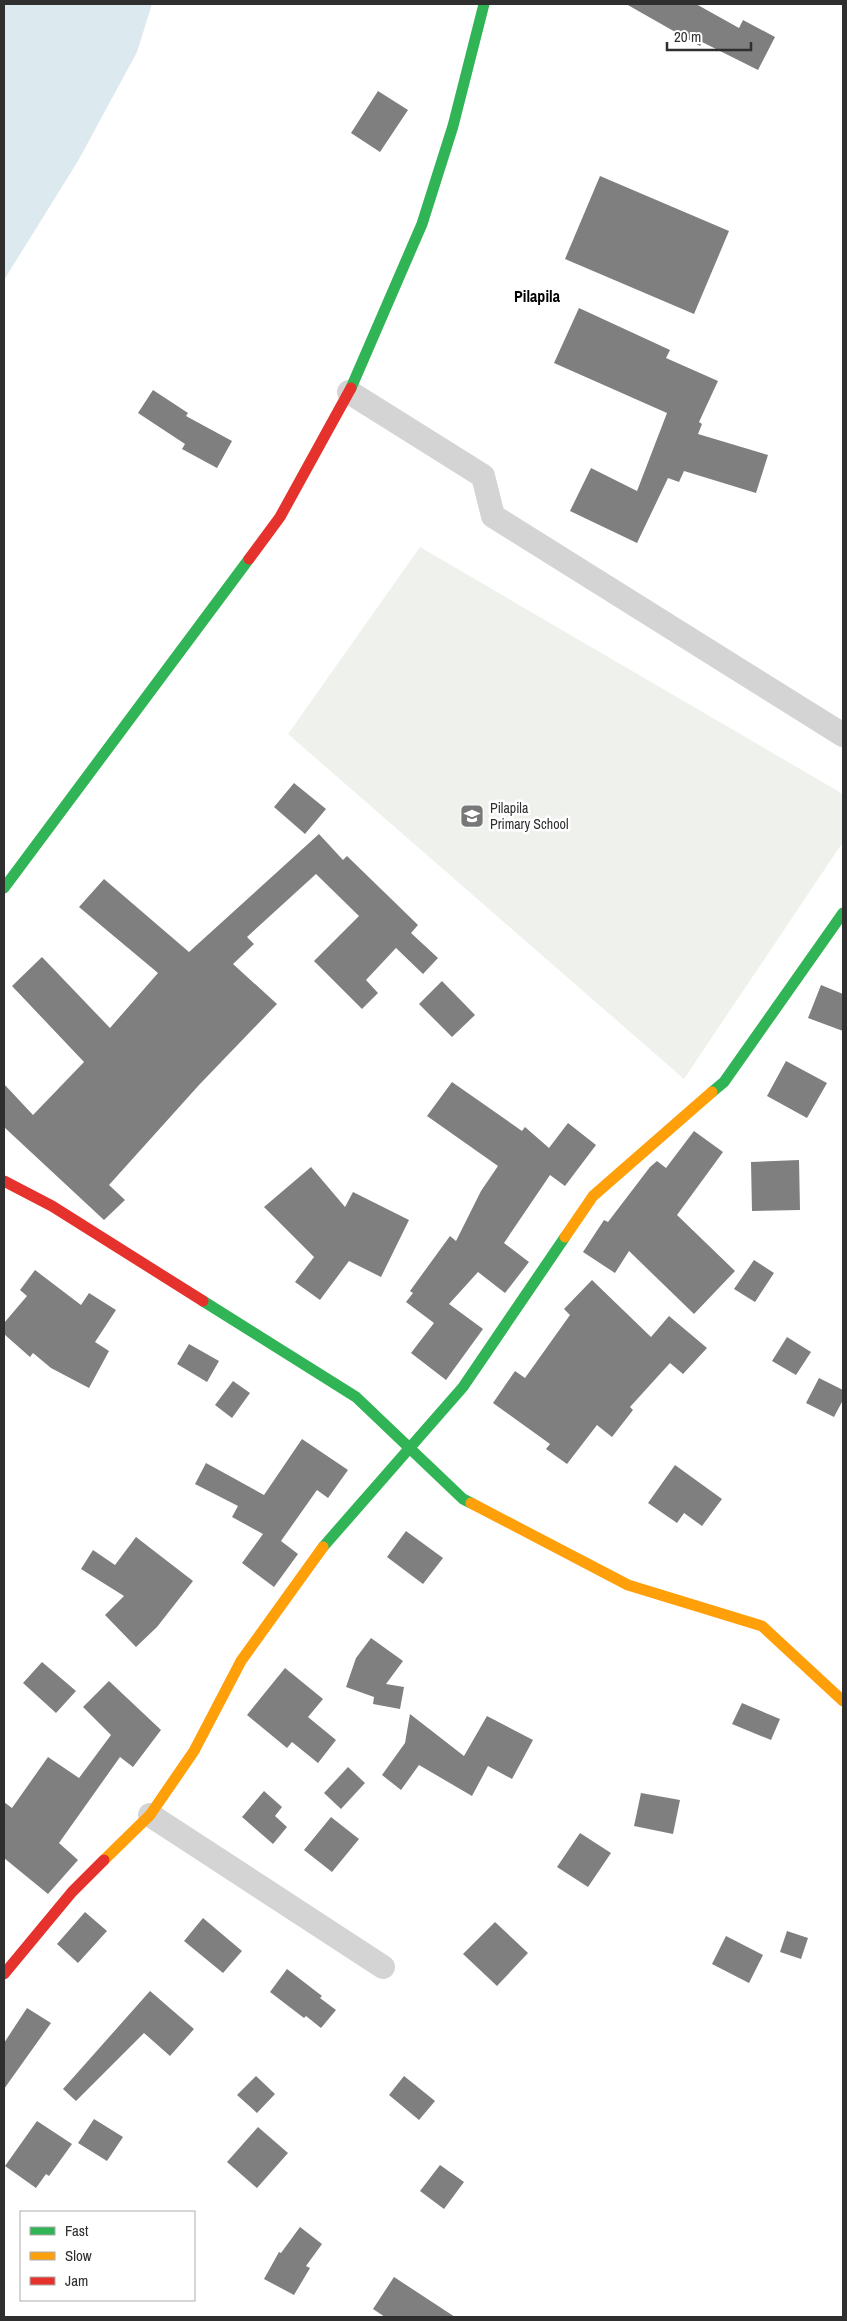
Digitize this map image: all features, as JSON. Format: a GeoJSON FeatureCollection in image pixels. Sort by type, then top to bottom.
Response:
{"type":"FeatureCollection","features":[{"type":"Feature","properties":{"kind":"street"},"geometry":{"type":"LineString","coordinates":[[4,888],[280,517],[349,392],[422,224],[453,126],[484,4]]}},
{"type":"Feature","properties":{"kind":"street"},"geometry":{"type":"LineString","coordinates":[[349,392],[483,476],[493,516],[843,735]]}},
{"type":"Feature","properties":{"kind":"street"},"geometry":{"type":"LineString","coordinates":[[4,1974],[72,1892],[150,1815],[194,1751],[241,1661],[321,1549],[411,1449],[463,1387],[593,1196],[724,1082],[843,913]]}},
{"type":"Feature","properties":{"kind":"street"},"geometry":{"type":"LineString","coordinates":[[4,1181],[52,1206],[356,1397],[463,1499],[628,1585],[762,1626],[843,1701]]}},
{"type":"Feature","properties":{"kind":"street"},"geometry":{"type":"LineString","coordinates":[[150,1815],[383,1967]]}},
{"type":"Feature","properties":{"kind":"shaded area"},"geometry":{"type":"Polygon","coordinates":[[[4,4],[152,4],[137,52],[78,161],[4,280],[4,4]]]}},
{"type":"Feature","properties":{"kind":"shaded area"},"geometry":{"type":"Polygon","coordinates":[[[420,547],[843,794],[843,842],[684,1079],[288,734],[420,547]]]}},
{"type":"Feature","properties":{"kind":"building"},"geometry":{"type":"Polygon","coordinates":[[[626,4],[696,4],[739,28],[743,20],[775,37],[758,70],[702,42],[700,46],[626,4]]]}},
{"type":"Feature","properties":{"kind":"building"},"geometry":{"type":"Polygon","coordinates":[[[378,91],[408,110],[380,152],[351,133],[378,91]]]}},
{"type":"Feature","properties":{"kind":"building"},"geometry":{"type":"Polygon","coordinates":[[[600,176],[729,231],[694,314],[565,259],[600,176]]]}},
{"type":"Feature","properties":{"kind":"building"},"geometry":{"type":"Polygon","coordinates":[[[579,308],[670,350],[666,358],[718,381],[699,422],[702,424],[698,434],[768,455],[756,493],[684,471],[679,482],[668,478],[637,543],[570,511],[591,468],[637,491],[667,413],[554,363],[579,308]]]}},
{"type":"Feature","properties":{"kind":"building"},"geometry":{"type":"Polygon","coordinates":[[[153,390],[188,413],[186,416],[232,441],[217,468],[182,449],[185,444],[138,413],[153,390]]]}},
{"type":"Feature","properties":{"kind":"building"},"geometry":{"type":"Polygon","coordinates":[[[294,783],[326,809],[305,834],[274,807],[294,783]]]}},
{"type":"Feature","properties":{"kind":"building"},"geometry":{"type":"Polygon","coordinates":[[[319,834],[343,860],[347,856],[418,925],[411,933],[438,958],[423,974],[396,948],[366,980],[378,993],[362,1009],[314,961],[359,916],[316,874],[247,937],[254,944],[233,964],[277,1004],[199,1085],[109,1185],[125,1200],[104,1220],[4,1127],[4,1084],[33,1115],[84,1062],[12,986],[42,957],[110,1028],[158,973],[79,907],[104,879],[189,952],[319,834]]]}},
{"type":"Feature","properties":{"kind":"building"},"geometry":{"type":"Polygon","coordinates":[[[442,981],[475,1015],[452,1037],[419,1004],[442,981]]]}},
{"type":"Feature","properties":{"kind":"building"},"geometry":{"type":"Polygon","coordinates":[[[821,985],[843,994],[843,1031],[808,1018],[821,985]]]}},
{"type":"Feature","properties":{"kind":"building"},"geometry":{"type":"Polygon","coordinates":[[[786,1061],[827,1083],[807,1118],[767,1096],[786,1061]]]}},
{"type":"Feature","properties":{"kind":"building"},"geometry":{"type":"Polygon","coordinates":[[[452,1082],[522,1131],[525,1127],[549,1148],[568,1123],[596,1145],[565,1186],[550,1175],[504,1243],[529,1262],[505,1293],[478,1272],[449,1304],[483,1329],[446,1380],[411,1353],[434,1323],[406,1302],[413,1293],[410,1291],[450,1236],[456,1241],[481,1191],[498,1166],[427,1116],[452,1082]]]}},
{"type":"Feature","properties":{"kind":"building"},"geometry":{"type":"Polygon","coordinates":[[[694,1131],[723,1152],[677,1215],[735,1271],[694,1314],[629,1251],[615,1273],[583,1252],[604,1220],[608,1222],[650,1167],[657,1161],[666,1168],[694,1131]]]}},
{"type":"Feature","properties":{"kind":"building"},"geometry":{"type":"Polygon","coordinates":[[[799,1160],[800,1210],[752,1211],[751,1162],[799,1160]]]}},
{"type":"Feature","properties":{"kind":"building"},"geometry":{"type":"Polygon","coordinates":[[[311,1167],[345,1207],[353,1192],[409,1220],[381,1277],[349,1261],[320,1300],[295,1282],[314,1257],[264,1207],[311,1167]]]}},
{"type":"Feature","properties":{"kind":"building"},"geometry":{"type":"Polygon","coordinates":[[[754,1260],[774,1273],[755,1302],[734,1289],[754,1260]]]}},
{"type":"Feature","properties":{"kind":"building"},"geometry":{"type":"Polygon","coordinates":[[[35,1270],[81,1305],[89,1293],[116,1310],[95,1342],[109,1351],[89,1388],[51,1368],[33,1353],[30,1357],[4,1334],[4,1323],[27,1296],[20,1290],[35,1270]]]}},
{"type":"Feature","properties":{"kind":"building"},"geometry":{"type":"Polygon","coordinates":[[[592,1280],[651,1337],[669,1316],[707,1348],[683,1374],[670,1363],[630,1407],[633,1410],[612,1437],[597,1425],[567,1464],[546,1449],[550,1444],[493,1403],[515,1371],[525,1378],[570,1315],[564,1309],[592,1280]]]}},
{"type":"Feature","properties":{"kind":"building"},"geometry":{"type":"Polygon","coordinates":[[[787,1337],[811,1352],[796,1375],[772,1361],[787,1337]]]}},
{"type":"Feature","properties":{"kind":"building"},"geometry":{"type":"Polygon","coordinates":[[[189,1344],[219,1361],[207,1382],[177,1364],[189,1344]]]}},
{"type":"Feature","properties":{"kind":"building"},"geometry":{"type":"Polygon","coordinates":[[[819,1378],[843,1390],[843,1400],[834,1417],[806,1403],[819,1378]]]}},
{"type":"Feature","properties":{"kind":"building"},"geometry":{"type":"Polygon","coordinates":[[[233,1381],[250,1393],[232,1418],[215,1405],[233,1381]]]}},
{"type":"Feature","properties":{"kind":"building"},"geometry":{"type":"Polygon","coordinates":[[[302,1439],[348,1470],[328,1498],[317,1490],[281,1541],[298,1554],[274,1587],[242,1563],[263,1534],[232,1517],[238,1506],[195,1484],[206,1463],[264,1495],[302,1439]]]}},
{"type":"Feature","properties":{"kind":"building"},"geometry":{"type":"Polygon","coordinates":[[[675,1465],[722,1499],[702,1526],[684,1513],[677,1523],[648,1503],[675,1465]]]}},
{"type":"Feature","properties":{"kind":"building"},"geometry":{"type":"Polygon","coordinates":[[[406,1531],[443,1558],[423,1584],[387,1557],[406,1531]]]}},
{"type":"Feature","properties":{"kind":"building"},"geometry":{"type":"Polygon","coordinates":[[[136,1537],[193,1581],[157,1627],[136,1647],[105,1615],[124,1596],[81,1569],[93,1550],[115,1565],[136,1537]]]}},
{"type":"Feature","properties":{"kind":"building"},"geometry":{"type":"Polygon","coordinates":[[[371,1638],[403,1661],[386,1684],[404,1687],[400,1709],[373,1704],[374,1697],[346,1687],[356,1658],[371,1638]]]}},
{"type":"Feature","properties":{"kind":"building"},"geometry":{"type":"Polygon","coordinates":[[[42,1662],[76,1691],[56,1713],[23,1683],[42,1662]]]}},
{"type":"Feature","properties":{"kind":"building"},"geometry":{"type":"Polygon","coordinates":[[[285,1668],[323,1699],[308,1717],[336,1740],[318,1763],[292,1742],[287,1748],[247,1715],[285,1668]]]}},
{"type":"Feature","properties":{"kind":"building"},"geometry":{"type":"Polygon","coordinates":[[[109,1681],[161,1730],[133,1767],[120,1757],[59,1843],[78,1860],[48,1894],[4,1858],[4,1802],[12,1808],[48,1757],[79,1778],[111,1735],[83,1707],[109,1681]]]}},
{"type":"Feature","properties":{"kind":"building"},"geometry":{"type":"Polygon","coordinates":[[[742,1703],[780,1719],[771,1740],[732,1724],[742,1703]]]}},
{"type":"Feature","properties":{"kind":"building"},"geometry":{"type":"Polygon","coordinates":[[[410,1714],[464,1756],[487,1716],[533,1740],[512,1779],[488,1766],[472,1796],[419,1765],[401,1790],[382,1775],[405,1743],[410,1714]]]}},
{"type":"Feature","properties":{"kind":"building"},"geometry":{"type":"Polygon","coordinates":[[[348,1767],[365,1783],[341,1809],[324,1793],[348,1767]]]}},
{"type":"Feature","properties":{"kind":"building"},"geometry":{"type":"Polygon","coordinates":[[[264,1791],[282,1807],[275,1816],[287,1827],[273,1844],[242,1817],[264,1791]]]}},
{"type":"Feature","properties":{"kind":"building"},"geometry":{"type":"Polygon","coordinates":[[[641,1793],[680,1800],[673,1834],[634,1826],[641,1793]]]}},
{"type":"Feature","properties":{"kind":"building"},"geometry":{"type":"Polygon","coordinates":[[[331,1817],[359,1839],[332,1872],[304,1850],[331,1817]]]}},
{"type":"Feature","properties":{"kind":"building"},"geometry":{"type":"Polygon","coordinates":[[[580,1833],[611,1853],[588,1887],[557,1867],[580,1833]]]}},
{"type":"Feature","properties":{"kind":"building"},"geometry":{"type":"Polygon","coordinates":[[[85,1912],[107,1931],[78,1963],[57,1944],[85,1912]]]}},
{"type":"Feature","properties":{"kind":"building"},"geometry":{"type":"Polygon","coordinates":[[[203,1918],[242,1951],[223,1973],[184,1941],[203,1918]]]}},
{"type":"Feature","properties":{"kind":"building"},"geometry":{"type":"Polygon","coordinates":[[[495,1922],[528,1953],[497,1986],[463,1954],[495,1922]]]}},
{"type":"Feature","properties":{"kind":"building"},"geometry":{"type":"Polygon","coordinates":[[[787,1931],[808,1938],[801,1959],[780,1952],[787,1931]]]}},
{"type":"Feature","properties":{"kind":"building"},"geometry":{"type":"Polygon","coordinates":[[[726,1936],[763,1955],[749,1983],[712,1964],[726,1936]]]}},
{"type":"Feature","properties":{"kind":"building"},"geometry":{"type":"Polygon","coordinates":[[[287,1969],[322,1996],[320,1998],[336,2010],[321,2028],[306,2016],[304,2018],[270,1992],[287,1969]]]}},
{"type":"Feature","properties":{"kind":"building"},"geometry":{"type":"Polygon","coordinates":[[[150,1991],[194,2029],[170,2056],[144,2033],[76,2101],[63,2089],[150,1991]]]}},
{"type":"Feature","properties":{"kind":"building"},"geometry":{"type":"Polygon","coordinates":[[[27,2008],[51,2023],[4,2089],[4,2043],[27,2008]]]}},
{"type":"Feature","properties":{"kind":"building"},"geometry":{"type":"Polygon","coordinates":[[[256,2076],[275,2094],[257,2113],[237,2095],[256,2076]]]}},
{"type":"Feature","properties":{"kind":"building"},"geometry":{"type":"Polygon","coordinates":[[[404,2076],[435,2101],[419,2120],[389,2095],[404,2076]]]}},
{"type":"Feature","properties":{"kind":"building"},"geometry":{"type":"Polygon","coordinates":[[[94,2119],[123,2137],[107,2161],[78,2143],[94,2119]]]}},
{"type":"Feature","properties":{"kind":"building"},"geometry":{"type":"Polygon","coordinates":[[[37,2121],[72,2144],[49,2176],[46,2174],[36,2188],[5,2166],[37,2121]]]}},
{"type":"Feature","properties":{"kind":"building"},"geometry":{"type":"Polygon","coordinates":[[[258,2127],[288,2153],[257,2188],[227,2162],[258,2127]]]}},
{"type":"Feature","properties":{"kind":"building"},"geometry":{"type":"Polygon","coordinates":[[[440,2165],[464,2182],[444,2209],[420,2191],[440,2165]]]}},
{"type":"Feature","properties":{"kind":"building"},"geometry":{"type":"Polygon","coordinates":[[[300,2227],[322,2244],[306,2266],[310,2268],[294,2295],[264,2279],[279,2252],[281,2253],[300,2227]]]}},
{"type":"Feature","properties":{"kind":"building"},"geometry":{"type":"Polygon","coordinates":[[[394,2277],[455,2317],[385,2317],[373,2309],[394,2277]]]}},
{"type":"Feature","properties":{"kind":"traffic: fast"},"geometry":{"type":"LineString","coordinates":[[351,388],[422,224],[453,126],[484,4]]}},
{"type":"Feature","properties":{"kind":"traffic: fast"},"geometry":{"type":"LineString","coordinates":[[4,888],[249,559]]}},
{"type":"Feature","properties":{"kind":"traffic: fast"},"geometry":{"type":"LineString","coordinates":[[712,1092],[724,1082],[843,913]]}},
{"type":"Feature","properties":{"kind":"traffic: fast"},"geometry":{"type":"LineString","coordinates":[[323,1547],[463,1387],[565,1237]]}},
{"type":"Feature","properties":{"kind":"traffic: fast"},"geometry":{"type":"LineString","coordinates":[[203,1301],[356,1397],[463,1499],[471,1503]]}},
{"type":"Feature","properties":{"kind":"traffic: slow"},"geometry":{"type":"LineString","coordinates":[[565,1237],[593,1196],[712,1092]]}},
{"type":"Feature","properties":{"kind":"traffic: slow"},"geometry":{"type":"LineString","coordinates":[[471,1503],[628,1585],[762,1626],[843,1701]]}},
{"type":"Feature","properties":{"kind":"traffic: slow"},"geometry":{"type":"LineString","coordinates":[[104,1860],[150,1815],[194,1751],[241,1661],[323,1547]]}},
{"type":"Feature","properties":{"kind":"traffic: jam"},"geometry":{"type":"LineString","coordinates":[[249,559],[280,517],[351,388]]}},
{"type":"Feature","properties":{"kind":"traffic: jam"},"geometry":{"type":"LineString","coordinates":[[4,1181],[52,1206],[203,1301]]}},
{"type":"Feature","properties":{"kind":"traffic: jam"},"geometry":{"type":"LineString","coordinates":[[4,1974],[72,1892],[104,1860]]}},
{"type":"Feature","properties":{"kind":"place","name":"Pilapila Primary School"},"geometry":{"type":"Point","coordinates":[472,816]}},
{"type":"Feature","properties":{"kind":"district","name":"Pilapila"},"geometry":{"type":"Point","coordinates":[537,296]}}]}
